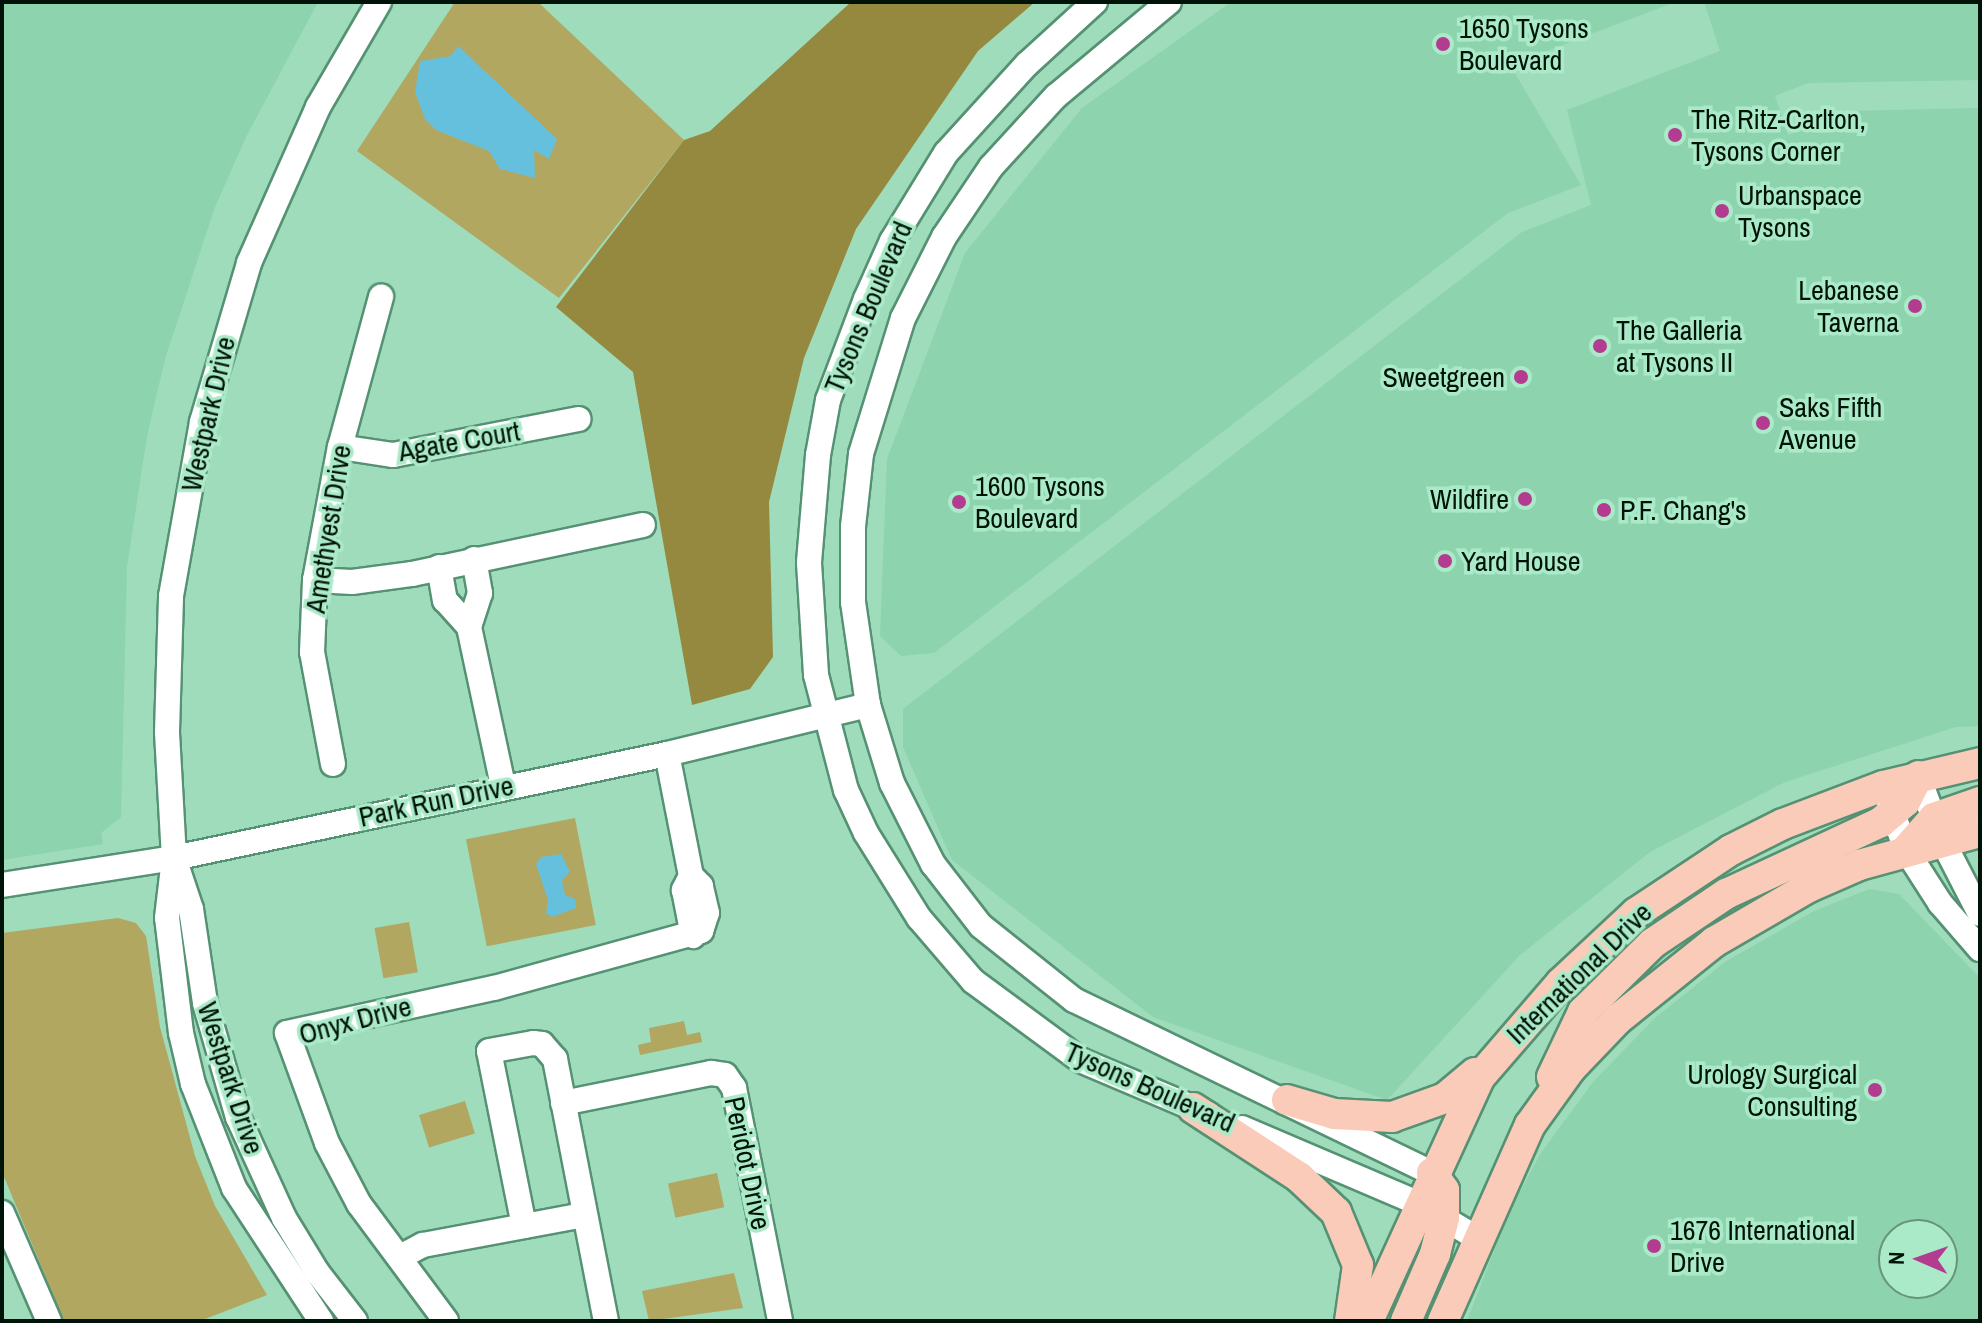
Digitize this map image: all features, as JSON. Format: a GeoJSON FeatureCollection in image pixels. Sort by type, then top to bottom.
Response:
{"type":"FeatureCollection","features":[{"type":"Feature","properties":{"kind":"main road","name":"International Drive"},"geometry":{"type":"LineString","coordinates":[[1432,1173],[1467,1099],[1497,1053],[1636,913],[1681,881],[1783,824],[1888,800],[1918,776],[1980,763]]}},
{"type":"Feature","properties":{"kind":"main road"},"geometry":{"type":"LineString","coordinates":[[1443,1321],[1477,1238],[1542,1107],[1556,1064],[1583,1012],[1653,943],[1726,894],[1888,800]]}},
{"type":"Feature","properties":{"kind":"main road"},"geometry":{"type":"LineString","coordinates":[[1542,1107],[1618,1019],[1714,942],[1809,887],[1906,850],[1980,802]]}},
{"type":"Feature","properties":{"kind":"main road"},"geometry":{"type":"LineString","coordinates":[[1938,829],[1980,832]]}},
{"type":"Feature","properties":{"kind":"main road"},"geometry":{"type":"LineString","coordinates":[[1287,1100],[1355,1117],[1413,1113],[1445,1098],[1497,1053]]}},
{"type":"Feature","properties":{"kind":"main road"},"geometry":{"type":"LineString","coordinates":[[1193,1108],[1299,1177],[1336,1212],[1358,1265],[1350,1321]]}},
{"type":"Feature","properties":{"kind":"main road"},"geometry":{"type":"LineString","coordinates":[[1368,1321],[1444,1190],[1432,1173]]}},
{"type":"Feature","properties":{"kind":"main road"},"geometry":{"type":"LineString","coordinates":[[1406,1321],[1435,1254],[1431,1210]]}},
{"type":"Feature","properties":{"kind":"street","name":"Westpark Drive"},"geometry":{"type":"LineString","coordinates":[[321,1321],[234,1188],[193,1084],[171,974],[167,918],[174,858],[167,732],[171,596],[202,422],[245,276],[280,187],[379,2]]}},
{"type":"Feature","properties":{"kind":"street","name":"Tysons Boulevard"},"geometry":{"type":"LineString","coordinates":[[1095,2],[1027,64],[946,153],[892,241],[845,350],[828,400],[811,509],[812,631],[824,717],[846,790],[884,867],[973,981],[1080,1060],[1431,1210],[1477,1238]]}},
{"type":"Feature","properties":{"kind":"street","name":"Tysons Boulevard"},"geometry":{"type":"LineString","coordinates":[[1169,2],[1056,96],[991,167],[944,237],[903,318],[861,454],[853,527],[853,602],[868,705],[892,783],[933,864],[981,926],[1074,1000],[1287,1100],[1432,1173]]}},
{"type":"Feature","properties":{"kind":"street","name":"Amethyest Drive"},"geometry":{"type":"LineString","coordinates":[[333,764],[312,652],[315,580],[340,447],[381,297]]}},
{"type":"Feature","properties":{"kind":"street","name":"Agate Court"},"geometry":{"type":"LineString","coordinates":[[340,447],[393,455],[579,419]]}},
{"type":"Feature","properties":{"kind":"street"},"geometry":{"type":"LineString","coordinates":[[315,580],[352,582],[643,525]]}},
{"type":"Feature","properties":{"kind":"street"},"geometry":{"type":"LineString","coordinates":[[469,627],[480,593],[474,559]]}},
{"type":"Feature","properties":{"kind":"street"},"geometry":{"type":"LineString","coordinates":[[439,567],[445,600],[469,627],[503,786]]}},
{"type":"Feature","properties":{"kind":"street","name":"Park Run Drive"},"geometry":{"type":"LineString","coordinates":[[2,885],[174,858],[503,786],[667,754],[868,705]]}},
{"type":"Feature","properties":{"kind":"street","name":"Onyx Drive"},"geometry":{"type":"LineString","coordinates":[[446,1321],[359,1204],[327,1143],[287,1033],[693,936],[706,924],[707,913],[701,886],[691,876],[667,754]]}},
{"type":"Feature","properties":{"kind":"street"},"geometry":{"type":"LineString","coordinates":[[1918,776],[1938,829],[1980,914]]}},
{"type":"Feature","properties":{"kind":"street"},"geometry":{"type":"LineString","coordinates":[[1888,800],[1906,850],[1940,903],[1980,949]]}},
{"type":"Feature","properties":{"kind":"street","name":"Westpark Drive"},"geometry":{"type":"LineString","coordinates":[[174,858],[191,909],[208,1016],[238,1117],[284,1218],[355,1321]]}},
{"type":"Feature","properties":{"kind":"street"},"geometry":{"type":"LineString","coordinates":[[524,1226],[489,1051],[542,1044],[555,1059],[606,1321]]}},
{"type":"Feature","properties":{"kind":"street","name":"Peridot Drive"},"geometry":{"type":"LineString","coordinates":[[563,1103],[711,1073],[725,1075],[734,1088],[780,1321]]}},
{"type":"Feature","properties":{"kind":"street"},"geometry":{"type":"LineString","coordinates":[[2,1213],[49,1321]]}},
{"type":"Feature","properties":{"kind":"street"},"geometry":{"type":"LineString","coordinates":[[400,1257],[423,1245],[584,1215]]}},
{"type":"Feature","properties":{"kind":"shaded area"},"geometry":{"type":"Polygon","coordinates":[[[2,2],[318,2],[246,137],[215,207],[165,359],[147,436],[127,567],[121,817],[101,833],[103,844],[2,860],[2,2]]]}},
{"type":"Feature","properties":{"kind":"shaded area"},"geometry":{"type":"Polygon","coordinates":[[[455,2],[538,2],[684,140],[559,298],[357,151],[455,2]]]}},
{"type":"Feature","properties":{"kind":"shaded area"},"geometry":{"type":"Polygon","coordinates":[[[851,2],[1035,2],[978,51],[856,229],[804,358],[769,502],[773,657],[750,689],[692,705],[633,372],[556,307],[684,140],[710,131],[851,2]]]}},
{"type":"Feature","properties":{"kind":"shaded area"},"geometry":{"type":"Polygon","coordinates":[[[1231,2],[1675,2],[1510,65],[1581,185],[1508,213],[934,653],[901,656],[880,636],[887,459],[965,253],[1082,108],[1231,2]]]}},
{"type":"Feature","properties":{"kind":"shaded area"},"geometry":{"type":"Polygon","coordinates":[[[1704,2],[1980,2],[1980,80],[1808,83],[1775,96],[1788,135],[1848,111],[1980,108],[1980,726],[1956,727],[1785,782],[1650,852],[1520,955],[1387,1100],[1153,1017],[952,860],[903,747],[903,709],[1522,232],[1591,205],[1567,110],[1720,51],[1704,2]]]}},
{"type":"Feature","properties":{"kind":"shaded area"},"geometry":{"type":"Polygon","coordinates":[[[575,818],[596,925],[487,946],[466,839],[575,818]]]}},
{"type":"Feature","properties":{"kind":"shaded area"},"geometry":{"type":"Polygon","coordinates":[[[1869,889],[1899,894],[1980,978],[1980,1321],[1467,1321],[1509,1212],[1541,1153],[1593,1082],[1655,1018],[1725,962],[1812,912],[1869,889]]]}},
{"type":"Feature","properties":{"kind":"shaded area"},"geometry":{"type":"Polygon","coordinates":[[[118,918],[136,923],[146,936],[160,1027],[195,1156],[215,1206],[267,1295],[200,1321],[64,1321],[2,1172],[2,933],[118,918]]]}},
{"type":"Feature","properties":{"kind":"shaded area"},"geometry":{"type":"Polygon","coordinates":[[[409,922],[418,972],[383,978],[375,928],[409,922]]]}},
{"type":"Feature","properties":{"kind":"shaded area"},"geometry":{"type":"Polygon","coordinates":[[[684,1021],[687,1035],[700,1032],[702,1042],[640,1055],[638,1045],[651,1042],[649,1028],[684,1021]]]}},
{"type":"Feature","properties":{"kind":"shaded area"},"geometry":{"type":"Polygon","coordinates":[[[465,1101],[475,1134],[429,1148],[419,1115],[465,1101]]]}},
{"type":"Feature","properties":{"kind":"shaded area"},"geometry":{"type":"Polygon","coordinates":[[[717,1173],[724,1207],[675,1218],[668,1183],[717,1173]]]}},
{"type":"Feature","properties":{"kind":"shaded area"},"geometry":{"type":"Polygon","coordinates":[[[734,1273],[743,1308],[649,1321],[642,1291],[734,1273]]]}},
{"type":"Feature","properties":{"kind":"water"},"geometry":{"type":"Polygon","coordinates":[[[458,46],[557,139],[549,159],[534,150],[535,178],[500,169],[489,151],[436,130],[425,119],[415,92],[420,61],[451,56],[458,46]]]}},
{"type":"Feature","properties":{"kind":"water"},"geometry":{"type":"Polygon","coordinates":[[[561,854],[570,872],[562,880],[565,895],[575,899],[576,908],[552,917],[546,913],[548,900],[536,864],[541,857],[561,854]]]}},
{"type":"Feature","properties":{"kind":"place","name":"1650 Tysons Boulevard"},"geometry":{"type":"Point","coordinates":[1443,44]}},
{"type":"Feature","properties":{"kind":"place","name":"The Ritz-Carlton, Tysons Corner"},"geometry":{"type":"Point","coordinates":[1675,135]}},
{"type":"Feature","properties":{"kind":"place","name":"Urbanspace Tysons"},"geometry":{"type":"Point","coordinates":[1722,211]}},
{"type":"Feature","properties":{"kind":"place","name":"Lebanese Taverna"},"geometry":{"type":"Point","coordinates":[1915,306]}},
{"type":"Feature","properties":{"kind":"place","name":"The Galleria at Tysons II"},"geometry":{"type":"Point","coordinates":[1600,346]}},
{"type":"Feature","properties":{"kind":"place","name":"Sweetgreen"},"geometry":{"type":"Point","coordinates":[1521,377]}},
{"type":"Feature","properties":{"kind":"place","name":"Saks Fifth Avenue"},"geometry":{"type":"Point","coordinates":[1763,423]}},
{"type":"Feature","properties":{"kind":"place","name":"Wildfire"},"geometry":{"type":"Point","coordinates":[1525,499]}},
{"type":"Feature","properties":{"kind":"place","name":"1600 Tysons Boulevard"},"geometry":{"type":"Point","coordinates":[959,502]}},
{"type":"Feature","properties":{"kind":"place","name":"P.F. Chang's"},"geometry":{"type":"Point","coordinates":[1604,510]}},
{"type":"Feature","properties":{"kind":"place","name":"Yard House"},"geometry":{"type":"Point","coordinates":[1445,561]}},
{"type":"Feature","properties":{"kind":"place","name":"Urology Surgical Consulting"},"geometry":{"type":"Point","coordinates":[1875,1090]}},
{"type":"Feature","properties":{"kind":"place","name":"1676 International Drive"},"geometry":{"type":"Point","coordinates":[1654,1246]}}]}
